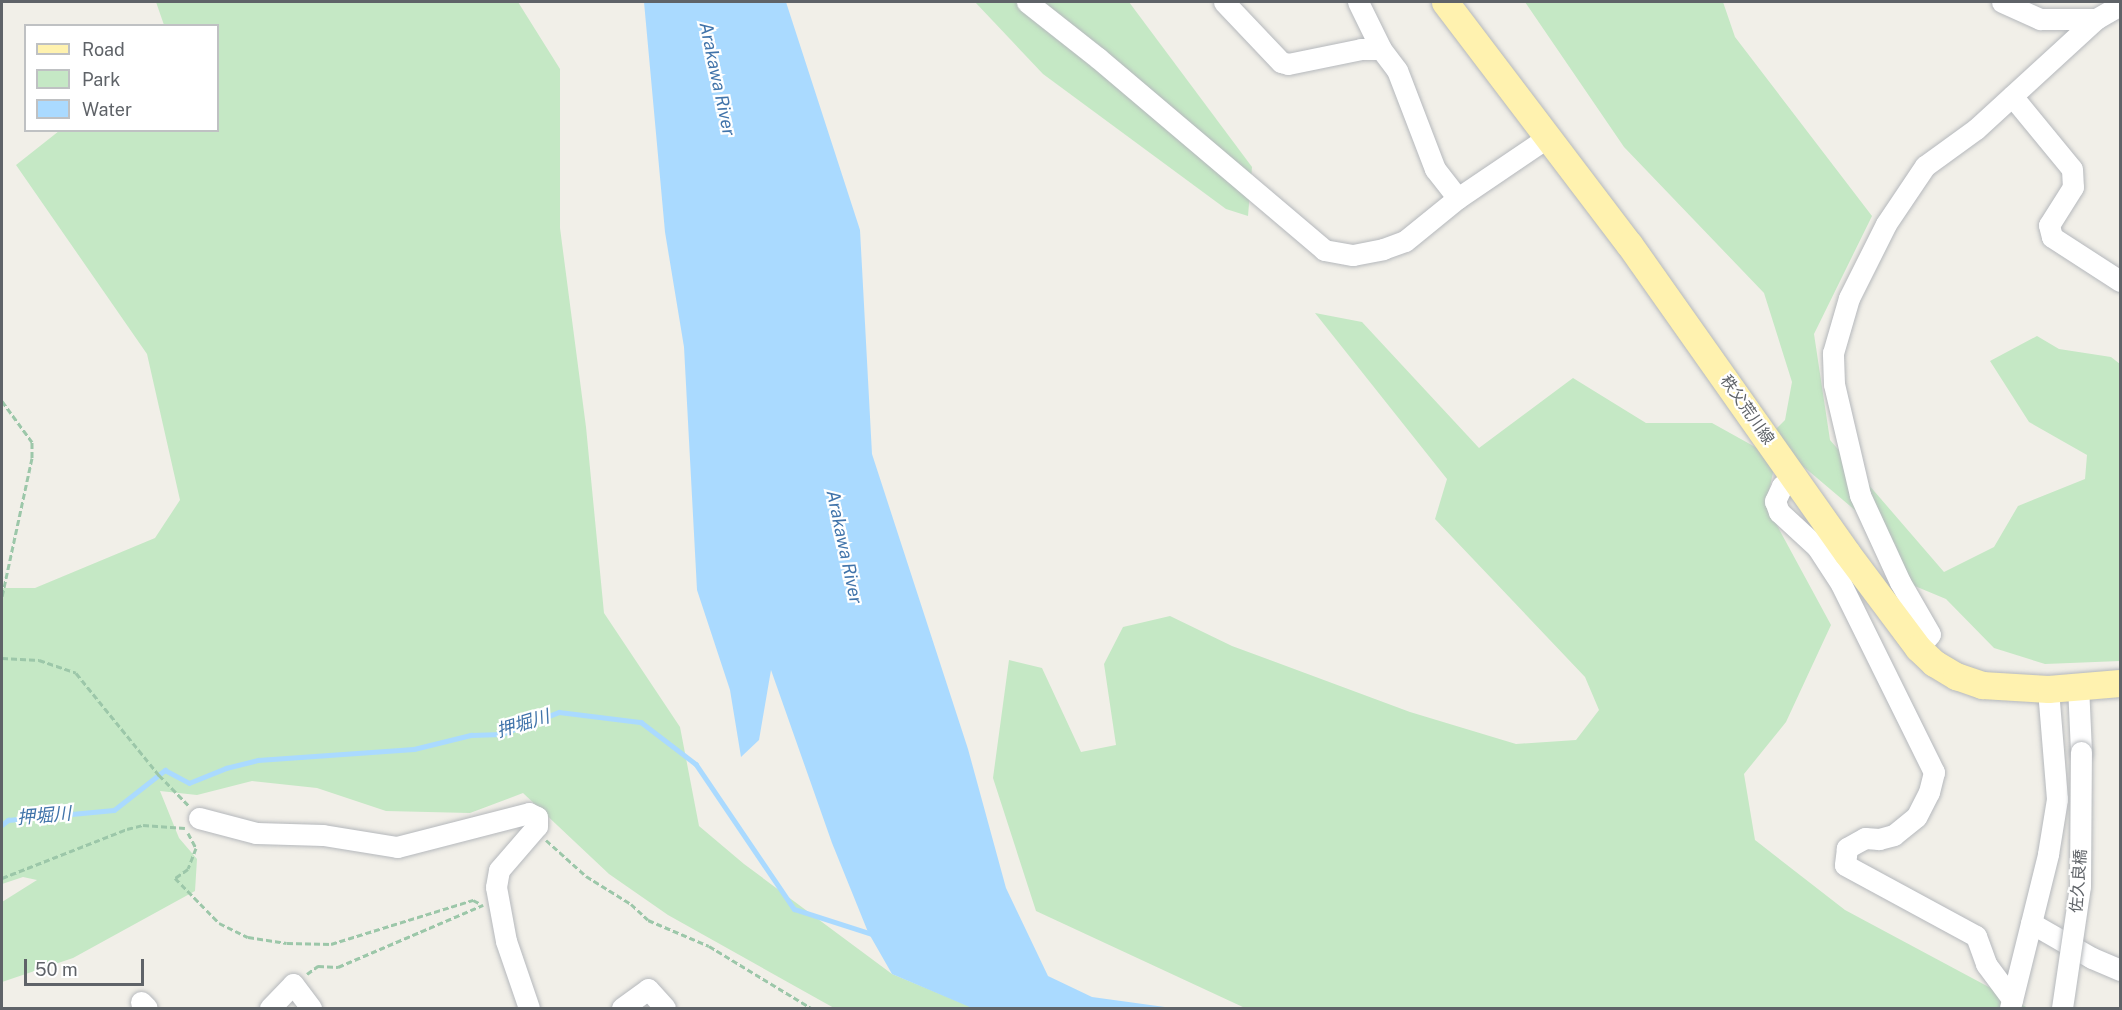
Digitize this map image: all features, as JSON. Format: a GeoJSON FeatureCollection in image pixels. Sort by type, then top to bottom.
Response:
{"type":"FeatureCollection","features":[{"type":"Feature","properties":{"kind":"main road","name":"秩父荒川線"},"geometry":{"type":"LineString","coordinates":[[1445,2],[1629,244],[1918,648],[1934,663],[1956,676],[1982,685],[2048,689],[2121,683]]}},
{"type":"Feature","properties":{"kind":"street"},"geometry":{"type":"LineString","coordinates":[[1027,2],[1098,58],[1324,250],[1353,255],[1383,249],[1405,241],[1458,198],[1548,137]]}},
{"type":"Feature","properties":{"kind":"street"},"geometry":{"type":"LineString","coordinates":[[1224,2],[1281,62],[1288,63],[1361,50],[1381,49]]}},
{"type":"Feature","properties":{"kind":"street"},"geometry":{"type":"LineString","coordinates":[[1358,2],[1381,49],[1397,70],[1435,169],[1458,198]]}},
{"type":"Feature","properties":{"kind":"street"},"geometry":{"type":"LineString","coordinates":[[2002,2],[2040,19],[2096,19]]}},
{"type":"Feature","properties":{"kind":"street"},"geometry":{"type":"LineString","coordinates":[[1918,648],[1930,634],[1900,582],[1860,495],[1834,384],[1833,353],[1854,287],[1886,224],[1925,166],[1976,129],[2096,19],[2119,7]]}},
{"type":"Feature","properties":{"kind":"street"},"geometry":{"type":"LineString","coordinates":[[2012,96],[2072,169],[2073,187],[2049,225],[2052,237],[2121,281]]}},
{"type":"Feature","properties":{"kind":"street"},"geometry":{"type":"LineString","coordinates":[[1794,476],[1782,486],[1775,501],[1779,512],[1817,547],[1841,584],[1934,772],[1929,792],[1916,817],[1894,835],[1879,839],[1865,838],[1847,848],[1845,865],[1976,936],[1986,964],[2011,1004]]}},
{"type":"Feature","properties":{"kind":"street","name":"佐久良橋"},"geometry":{"type":"LineString","coordinates":[[2062,1008],[2079,886],[2081,752],[2078,685]]}},
{"type":"Feature","properties":{"kind":"street"},"geometry":{"type":"LineString","coordinates":[[2011,1004],[2048,854],[2057,799],[2048,689]]}},
{"type":"Feature","properties":{"kind":"street"},"geometry":{"type":"LineString","coordinates":[[192,823],[256,833],[323,835],[397,847],[528,813],[537,817],[537,826],[499,870],[496,887],[490,901],[529,1008]]}},
{"type":"Feature","properties":{"kind":"street"},"geometry":{"type":"LineString","coordinates":[[2031,923],[2114,967]]}},
{"type":"Feature","properties":{"kind":"street"},"geometry":{"type":"LineString","coordinates":[[270,1008],[293,984],[311,1008]]}},
{"type":"Feature","properties":{"kind":"street"},"geometry":{"type":"LineString","coordinates":[[622,1008],[648,990],[665,1008]]}},
{"type":"Feature","properties":{"kind":"path"},"geometry":{"type":"LineString","coordinates":[[2,401],[32,442],[32,458],[2,597]]}},
{"type":"Feature","properties":{"kind":"path"},"geometry":{"type":"LineString","coordinates":[[2,658],[39,660],[76,673],[159,776],[192,823],[196,848],[188,869],[175,878],[219,923],[248,937],[287,943],[331,944],[473,900],[490,901]]}},
{"type":"Feature","properties":{"kind":"path"},"geometry":{"type":"LineString","coordinates":[[2,878],[135,827],[192,823]]}},
{"type":"Feature","properties":{"kind":"path"},"geometry":{"type":"LineString","coordinates":[[537,826],[543,838],[586,876],[631,904],[648,920],[709,946],[811,1008]]}},
{"type":"Feature","properties":{"kind":"path"},"geometry":{"type":"LineString","coordinates":[[293,984],[318,966],[338,967],[490,901]]}},
{"type":"Feature","properties":{"kind":"green space"},"geometry":{"type":"Polygon","coordinates":[[[156,2],[518,2],[560,69],[560,228],[586,427],[604,613],[680,727],[699,826],[744,864],[892,974],[974,1008],[834,1008],[668,915],[609,874],[523,793],[470,813],[386,811],[317,788],[252,781],[197,795],[160,791],[179,838],[197,859],[195,891],[73,958],[2,982],[2,902],[37,880],[23,877],[2,884],[2,588],[35,588],[155,538],[180,500],[147,354],[16,165],[58,132],[219,132],[219,24],[164,24],[156,2]]]}},
{"type":"Feature","properties":{"kind":"green space"},"geometry":{"type":"Polygon","coordinates":[[[975,2],[1129,2],[1252,167],[1248,216],[1226,209],[1043,74],[975,2]]]}},
{"type":"Feature","properties":{"kind":"green space"},"geometry":{"type":"Polygon","coordinates":[[[1525,2],[1723,2],[1735,37],[1872,216],[1814,334],[1830,440],[1944,572],[1994,547],[2018,506],[2085,479],[2087,455],[2029,422],[1990,361],[2037,336],[2059,349],[2111,357],[2120,364],[2120,661],[2045,664],[1994,648],[1946,599],[1910,584],[1895,544],[1804,467],[1774,468],[1766,505],[1831,625],[1786,722],[1744,774],[1755,840],[1845,910],[2028,1008],[1245,1008],[1036,911],[993,778],[1009,660],[1042,668],[1081,752],[1116,745],[1104,664],[1123,627],[1170,616],[1232,646],[1410,712],[1516,744],[1576,740],[1599,710],[1585,677],[1435,519],[1447,479],[1315,313],[1362,322],[1479,448],[1573,378],[1646,423],[1712,423],[1757,448],[1785,420],[1792,382],[1764,293],[1624,147],[1525,2]]]}},
{"type":"Feature","properties":{"kind":"water","name":"Arakawa River"},"geometry":{"type":"Polygon","coordinates":[[[644,2],[786,2],[860,230],[872,454],[968,749],[1006,888],[1048,976],[1092,997],[1172,1008],[972,1008],[892,974],[868,932],[832,843],[771,670],[759,740],[741,757],[730,690],[697,590],[684,347],[665,232],[644,2]]]}},
{"type":"Feature","properties":{"kind":"waterway","name":"押堀川"},"geometry":{"type":"LineString","coordinates":[[2,825],[8,820],[114,810],[165,770],[189,783],[226,768],[258,760],[414,749],[471,735],[502,734],[559,712],[641,722],[696,764],[794,909],[872,934]]}}]}
